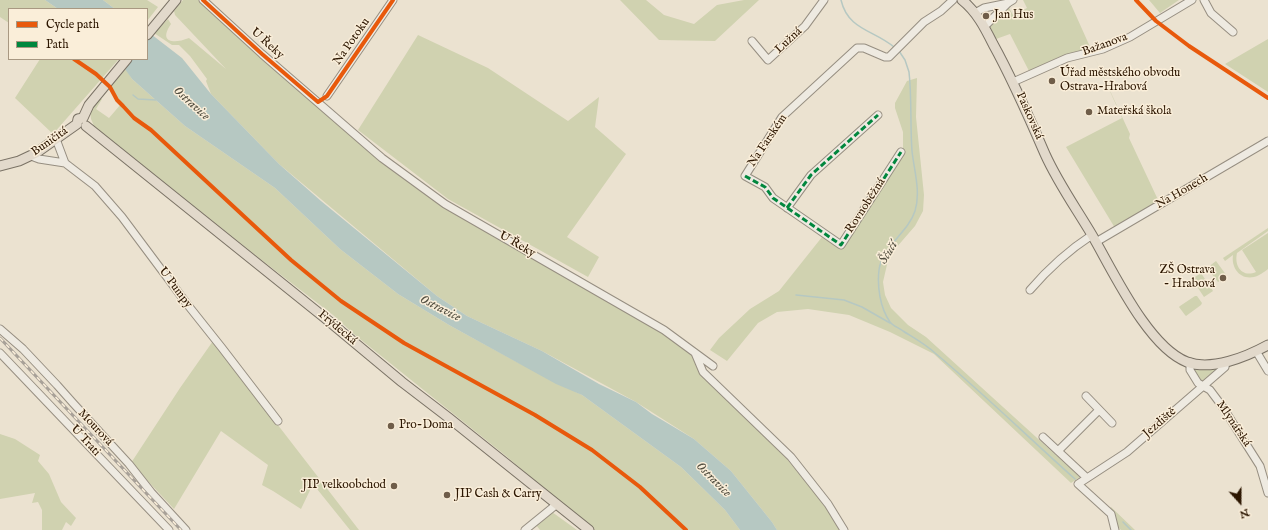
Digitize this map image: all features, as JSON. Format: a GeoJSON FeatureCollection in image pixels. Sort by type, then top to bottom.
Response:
{"type":"FeatureCollection","features":[{"type":"Feature","properties":{"kind":"main road"},"geometry":{"type":"LineString","coordinates":[[149,33],[176,0]]}},
{"type":"Feature","properties":{"kind":"main road","name":"Paskovská"},"geometry":{"type":"LineString","coordinates":[[962,0],[975,13],[984,27],[1013,82],[1054,172],[1146,326],[1168,350],[1180,358],[1190,362],[1206,364],[1226,362],[1268,345]]}},
{"type":"Feature","properties":{"kind":"main road"},"geometry":{"type":"LineString","coordinates":[[82,123],[88,105],[126,60]]}},
{"type":"Feature","properties":{"kind":"main road","name":"Buničitá"},"geometry":{"type":"LineString","coordinates":[[0,166],[31,156],[42,150],[70,127],[82,123]]}},
{"type":"Feature","properties":{"kind":"main road","name":"Frýdecká"},"geometry":{"type":"LineString","coordinates":[[82,123],[390,372],[589,530]]}},
{"type":"Feature","properties":{"kind":"street","name":"U Řeky"},"geometry":{"type":"LineString","coordinates":[[204,0],[262,54],[382,158],[445,204],[664,330],[713,366]]}},
{"type":"Feature","properties":{"kind":"street","name":"Na Potoku"},"geometry":{"type":"LineString","coordinates":[[327,96],[393,0]]}},
{"type":"Feature","properties":{"kind":"street","name":"Lužná"},"geometry":{"type":"LineString","coordinates":[[752,41],[768,60],[805,26],[824,0]]}},
{"type":"Feature","properties":{"kind":"street","name":"Na Farském"},"geometry":{"type":"LineString","coordinates":[[787,208],[773,198],[765,187],[745,176],[782,117],[857,48],[864,48],[889,57],[924,22],[953,0]]}},
{"type":"Feature","properties":{"kind":"street","name":"Bažanova"},"geometry":{"type":"LineString","coordinates":[[1013,82],[1067,58],[1103,49],[1130,36],[1192,0]]}},
{"type":"Feature","properties":{"kind":"street"},"geometry":{"type":"LineString","coordinates":[[1204,0],[1211,14],[1233,32]]}},
{"type":"Feature","properties":{"kind":"street"},"geometry":{"type":"LineString","coordinates":[[975,13],[988,7],[1011,1]]}},
{"type":"Feature","properties":{"kind":"street"},"geometry":{"type":"LineString","coordinates":[[984,27],[1011,1]]}},
{"type":"Feature","properties":{"kind":"street"},"geometry":{"type":"LineString","coordinates":[[787,208],[811,176],[878,115]]}},
{"type":"Feature","properties":{"kind":"street"},"geometry":{"type":"LineString","coordinates":[[56,139],[65,163]]}},
{"type":"Feature","properties":{"kind":"street","name":"Na Honech"},"geometry":{"type":"LineString","coordinates":[[1094,239],[1268,141]]}},
{"type":"Feature","properties":{"kind":"street","name":"Rovnoběžná"},"geometry":{"type":"LineString","coordinates":[[787,208],[841,245],[901,152]]}},
{"type":"Feature","properties":{"kind":"street","name":"U Pumpy"},"geometry":{"type":"LineString","coordinates":[[31,156],[39,159],[65,163],[96,186],[122,217],[187,304],[278,421]]}},
{"type":"Feature","properties":{"kind":"street"},"geometry":{"type":"LineString","coordinates":[[1030,290],[1052,267],[1080,243],[1094,239]]}},
{"type":"Feature","properties":{"kind":"street","name":"Mourová"},"geometry":{"type":"LineString","coordinates":[[0,329],[23,349],[57,385],[129,464],[151,492],[186,530]]}},
{"type":"Feature","properties":{"kind":"street"},"geometry":{"type":"LineString","coordinates":[[1256,351],[1268,371]]}},
{"type":"Feature","properties":{"kind":"street"},"geometry":{"type":"LineString","coordinates":[[695,352],[703,372],[791,457],[828,504],[844,530]]}},
{"type":"Feature","properties":{"kind":"street","name":"U Trati"},"geometry":{"type":"LineString","coordinates":[[0,353],[64,418],[169,530]]}},
{"type":"Feature","properties":{"kind":"street","name":"Mlynářská"},"geometry":{"type":"LineString","coordinates":[[1190,362],[1190,370],[1198,383],[1210,390],[1222,406],[1260,466],[1268,494]]}},
{"type":"Feature","properties":{"kind":"street","name":"Jezdiště"},"geometry":{"type":"LineString","coordinates":[[1115,530],[1111,514],[1078,484],[1127,452],[1225,367],[1226,362]]}},
{"type":"Feature","properties":{"kind":"street"},"geometry":{"type":"LineString","coordinates":[[1086,396],[1112,423]]}},
{"type":"Feature","properties":{"kind":"street"},"geometry":{"type":"LineString","coordinates":[[1058,451],[1099,410]]}},
{"type":"Feature","properties":{"kind":"street"},"geometry":{"type":"LineString","coordinates":[[1043,437],[1087,478]]}},
{"type":"Feature","properties":{"kind":"street"},"geometry":{"type":"LineString","coordinates":[[525,530],[557,504]]}},
{"type":"Feature","properties":{"kind":"green space"},"geometry":{"type":"Polygon","coordinates":[[[0,0],[45,0],[57,8],[8,8],[8,22],[0,17],[0,0]]]}},
{"type":"Feature","properties":{"kind":"green space"},"geometry":{"type":"Polygon","coordinates":[[[103,0],[147,0],[158,7],[148,20],[148,8],[114,8],[103,0]]]}},
{"type":"Feature","properties":{"kind":"green space"},"geometry":{"type":"Polygon","coordinates":[[[183,0],[201,0],[382,158],[445,204],[695,352],[710,383],[787,459],[826,507],[840,530],[777,530],[731,471],[694,439],[636,402],[542,351],[467,316],[437,296],[279,164],[211,94],[206,81],[207,79],[190,56],[179,45],[172,45],[154,33],[168,19],[171,24],[167,30],[167,38],[173,41],[178,41],[189,38],[226,69],[175,15],[174,11],[183,0]]]}},
{"type":"Feature","properties":{"kind":"green space"},"geometry":{"type":"Polygon","coordinates":[[[620,0],[646,0],[664,15],[694,24],[717,5],[744,0],[759,0],[715,41],[659,40],[620,0]]]}},
{"type":"Feature","properties":{"kind":"green space"},"geometry":{"type":"Polygon","coordinates":[[[1023,0],[1069,0],[1091,49],[1059,57],[1029,71],[1010,34],[996,39],[990,27],[991,22],[1008,6],[1013,15],[1027,8],[1023,0]]]}},
{"type":"Feature","properties":{"kind":"green space"},"geometry":{"type":"Polygon","coordinates":[[[1149,0],[1179,0],[1160,13],[1149,0]]]}},
{"type":"Feature","properties":{"kind":"green space"},"geometry":{"type":"Polygon","coordinates":[[[418,35],[488,68],[568,121],[599,97],[595,127],[626,154],[567,237],[599,257],[588,277],[448,199],[358,130],[418,35]]]}},
{"type":"Feature","properties":{"kind":"green space"},"geometry":{"type":"Polygon","coordinates":[[[1268,39],[1268,92],[1225,64],[1268,39]]]}},
{"type":"Feature","properties":{"kind":"green space"},"geometry":{"type":"Polygon","coordinates":[[[1094,56],[1130,134],[1129,138],[1160,204],[1115,228],[1066,147],[1122,118],[1094,56]]]}},
{"type":"Feature","properties":{"kind":"green space"},"geometry":{"type":"Polygon","coordinates":[[[39,60],[118,60],[53,134],[15,98],[39,60]]]}},
{"type":"Feature","properties":{"kind":"green space"},"geometry":{"type":"Polygon","coordinates":[[[126,69],[132,79],[185,126],[275,188],[340,249],[398,294],[449,325],[582,395],[681,467],[725,510],[740,530],[595,530],[506,456],[355,335],[333,315],[94,126],[90,111],[99,99],[102,99],[96,109],[109,118],[121,104],[117,102],[107,86],[126,69]]]}},
{"type":"Feature","properties":{"kind":"green space"},"geometry":{"type":"Polygon","coordinates":[[[917,78],[916,117],[924,195],[923,211],[915,226],[889,256],[883,282],[885,295],[891,308],[908,325],[926,337],[1080,477],[1071,483],[934,354],[890,332],[849,315],[808,309],[777,312],[758,323],[727,361],[710,350],[719,338],[750,309],[779,291],[822,237],[840,249],[903,151],[903,132],[895,108],[895,103],[907,81],[917,78]]]}},
{"type":"Feature","properties":{"kind":"green space"},"geometry":{"type":"Polygon","coordinates":[[[1268,228],[1268,231],[1237,253],[1236,258],[1240,270],[1247,273],[1256,272],[1242,250],[1268,233],[1268,269],[1256,276],[1245,277],[1235,268],[1233,264],[1233,255],[1225,261],[1223,258],[1268,228]]]}},
{"type":"Feature","properties":{"kind":"green space"},"geometry":{"type":"Polygon","coordinates":[[[1216,261],[1227,276],[1218,282],[1207,268],[1216,261]]]}},
{"type":"Feature","properties":{"kind":"green space"},"geometry":{"type":"Polygon","coordinates":[[[1201,273],[1213,291],[1204,297],[1192,279],[1201,273]]]}},
{"type":"Feature","properties":{"kind":"green space"},"geometry":{"type":"Polygon","coordinates":[[[1197,296],[1202,303],[1186,316],[1179,307],[1197,296]]]}},
{"type":"Feature","properties":{"kind":"green space"},"geometry":{"type":"Polygon","coordinates":[[[213,341],[359,530],[350,530],[313,484],[301,509],[262,485],[268,465],[221,431],[174,509],[131,463],[213,341]]]}},
{"type":"Feature","properties":{"kind":"green space"},"geometry":{"type":"Polygon","coordinates":[[[1194,368],[1219,368],[1201,383],[1194,371],[1194,368]]]}},
{"type":"Feature","properties":{"kind":"green space"},"geometry":{"type":"Polygon","coordinates":[[[0,434],[15,439],[40,455],[38,461],[49,474],[61,502],[76,518],[71,526],[66,522],[62,530],[42,530],[42,510],[38,502],[32,503],[35,493],[0,499],[0,434]]]}},
{"type":"Feature","properties":{"kind":"green space"},"geometry":{"type":"Polygon","coordinates":[[[1111,507],[1135,530],[1121,530],[1118,527],[1110,508],[1111,507]]]}},
{"type":"Feature","properties":{"kind":"green space"},"geometry":{"type":"Polygon","coordinates":[[[552,512],[577,530],[540,530],[536,525],[552,512]]]}},
{"type":"Feature","properties":{"kind":"water"},"geometry":{"type":"Polygon","coordinates":[[[45,0],[103,0],[114,8],[57,8],[45,0]]]}},
{"type":"Feature","properties":{"kind":"water","name":"Ostravice"},"geometry":{"type":"Polygon","coordinates":[[[148,32],[182,58],[211,94],[279,164],[321,201],[437,296],[467,316],[542,351],[599,384],[636,402],[652,414],[694,439],[731,471],[777,530],[740,530],[725,510],[681,467],[582,395],[556,384],[449,325],[398,294],[340,249],[275,188],[185,126],[132,79],[119,60],[148,60],[148,32]]]}},
{"type":"Feature","properties":{"kind":"waterway","name":"Ščučí"},"geometry":{"type":"LineString","coordinates":[[841,0],[844,10],[849,18],[856,24],[894,47]]}},
{"type":"Feature","properties":{"kind":"waterway","name":"Ščučí"},"geometry":{"type":"LineString","coordinates":[[899,51],[905,60],[909,72],[912,151],[917,204],[912,219],[881,261],[878,283],[884,310],[894,326],[931,350],[971,384],[1075,479]]}},
{"type":"Feature","properties":{"kind":"waterway"},"geometry":{"type":"LineString","coordinates":[[133,95],[138,99],[156,100]]}},
{"type":"Feature","properties":{"kind":"waterway"},"geometry":{"type":"LineString","coordinates":[[796,295],[844,300],[862,307],[890,323]]}},
{"type":"Feature","properties":{"kind":"waterway","name":"Ščučí"},"geometry":{"type":"LineString","coordinates":[[1123,522],[1131,530]]}},
{"type":"Feature","properties":{"kind":"railway"},"geometry":{"type":"LineString","coordinates":[[0,338],[181,530]]}},
{"type":"Feature","properties":{"kind":"marked path"},"geometry":{"type":"LineString","coordinates":[[787,208],[811,175],[878,115]]}},
{"type":"Feature","properties":{"kind":"marked path"},"geometry":{"type":"LineString","coordinates":[[745,176],[765,187],[773,198],[841,245],[901,152]]}},
{"type":"Feature","properties":{"kind":"cycle path"},"geometry":{"type":"LineString","coordinates":[[203,0],[262,54],[318,102],[327,96],[393,0]]}},
{"type":"Feature","properties":{"kind":"cycle path"},"geometry":{"type":"LineString","coordinates":[[1136,0],[1156,21],[1189,46],[1268,98]]}},
{"type":"Feature","properties":{"kind":"cycle path"},"geometry":{"type":"LineString","coordinates":[[75,60],[96,74],[110,87],[117,100],[134,118],[151,130],[291,260],[341,301],[404,343],[535,415],[592,450],[640,487],[686,530]]}},
{"type":"Feature","properties":{"kind":"place","name":"Jan Hus"},"geometry":{"type":"Point","coordinates":[986,16]}},
{"type":"Feature","properties":{"kind":"place","name":"Úřad městského obvodu Ostrava-Hrabová"},"geometry":{"type":"Point","coordinates":[1052,81]}},
{"type":"Feature","properties":{"kind":"place","name":"Mateřská škola"},"geometry":{"type":"Point","coordinates":[1089,112]}},
{"type":"Feature","properties":{"kind":"place","name":"ZŠ Ostrava - Hrabová"},"geometry":{"type":"Point","coordinates":[1223,278]}},
{"type":"Feature","properties":{"kind":"place","name":"Pro-Doma"},"geometry":{"type":"Point","coordinates":[391,426]}},
{"type":"Feature","properties":{"kind":"place","name":"JIP velkoobchod"},"geometry":{"type":"Point","coordinates":[394,486]}},
{"type":"Feature","properties":{"kind":"place","name":"JIP Cash & Carry"},"geometry":{"type":"Point","coordinates":[447,495]}}]}
